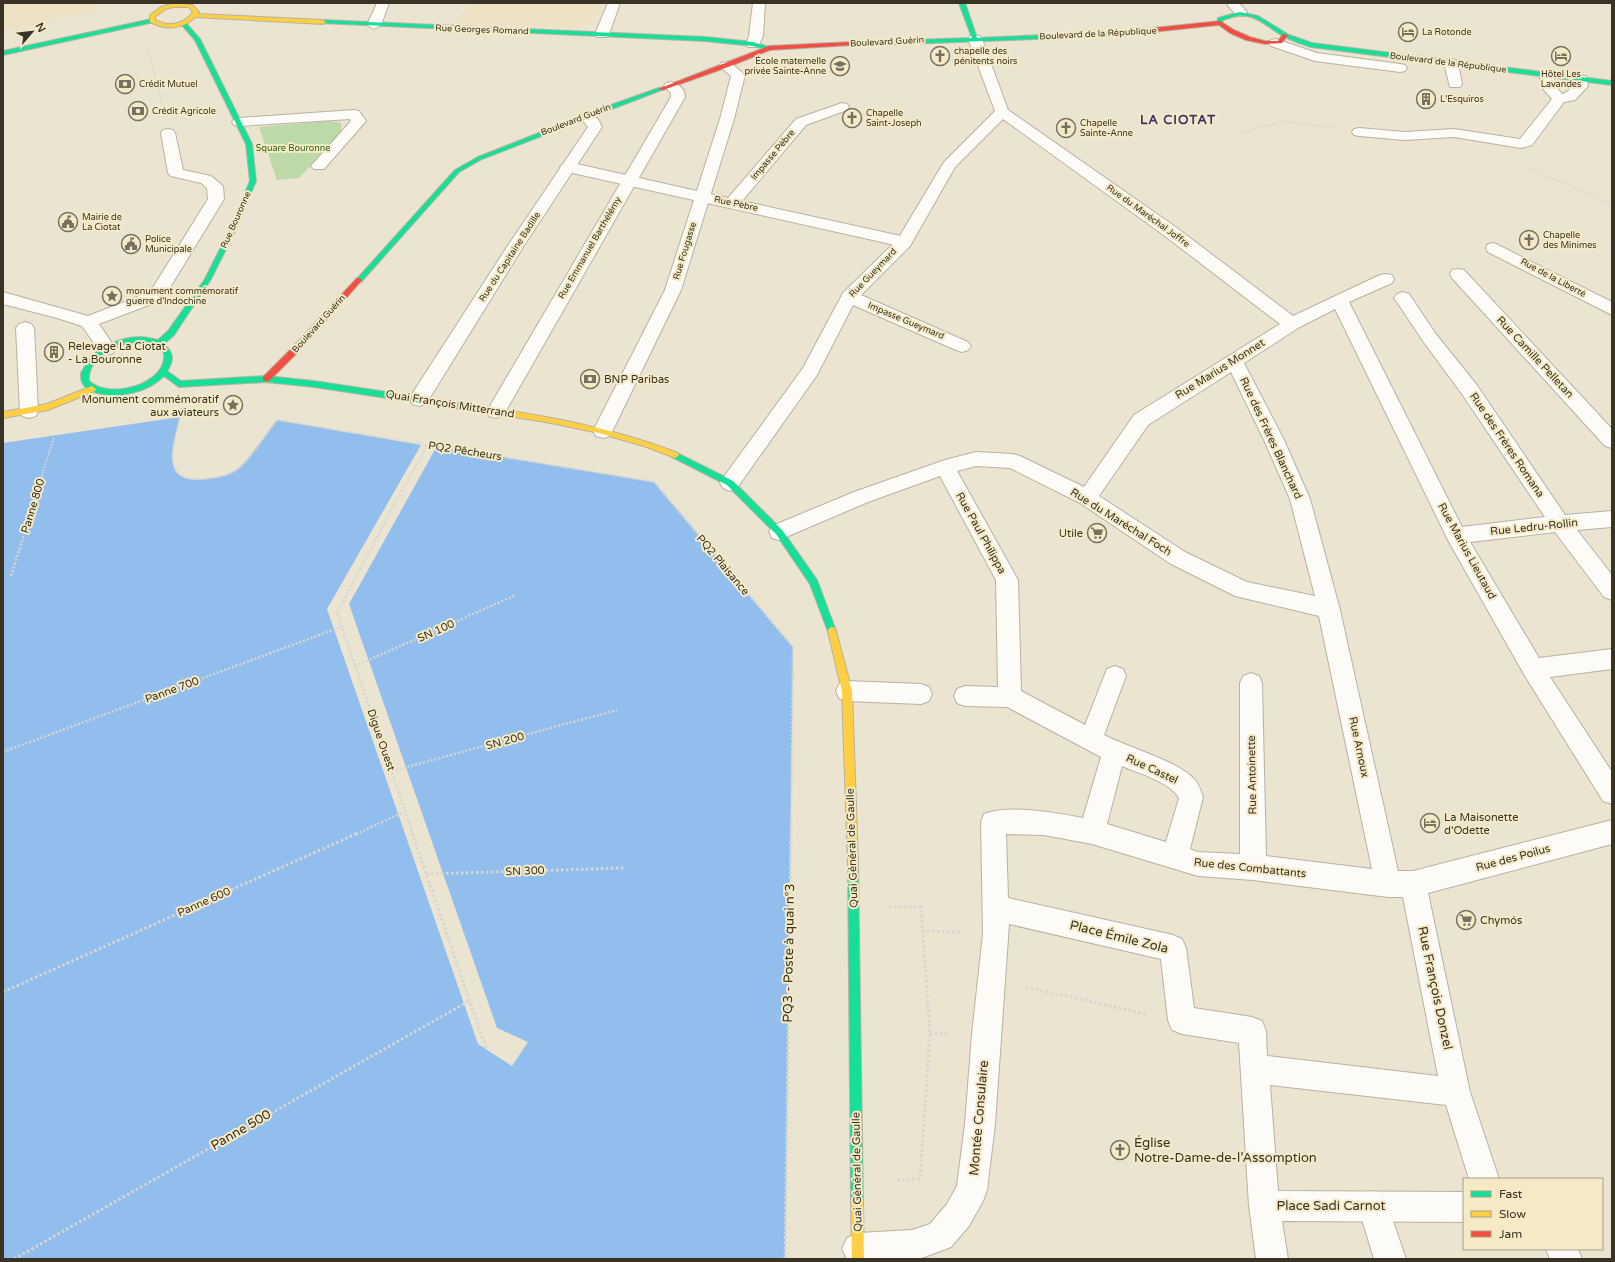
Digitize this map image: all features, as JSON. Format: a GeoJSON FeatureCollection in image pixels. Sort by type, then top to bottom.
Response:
{"type":"FeatureCollection","features":[{"type":"Feature","properties":{"kind":"street"},"geometry":{"type":"LineString","coordinates":[[374,25],[383,3]]}},
{"type":"Feature","properties":{"kind":"street"},"geometry":{"type":"LineString","coordinates":[[602,34],[614,3]]}},
{"type":"Feature","properties":{"kind":"street"},"geometry":{"type":"LineString","coordinates":[[753,44],[756,36],[759,3]]}},
{"type":"Feature","properties":{"kind":"street"},"geometry":{"type":"LineString","coordinates":[[962,3],[1002,112]]}},
{"type":"Feature","properties":{"kind":"street"},"geometry":{"type":"LineString","coordinates":[[3,53],[152,21],[163,26],[183,23],[195,15],[196,12],[193,7],[184,4],[168,5],[152,16],[152,21]]}},
{"type":"Feature","properties":{"kind":"street"},"geometry":{"type":"LineString","coordinates":[[1240,9],[1256,7]]}},
{"type":"Feature","properties":{"kind":"street","name":"Boulevard de la République"},"geometry":{"type":"LineString","coordinates":[[1220,23],[1220,19],[1240,9],[1259,16],[1281,39]]}},
{"type":"Feature","properties":{"kind":"street","name":"Rue Georges Romand"},"geometry":{"type":"LineString","coordinates":[[195,15],[374,25],[705,38],[753,44],[769,48]]}},
{"type":"Feature","properties":{"kind":"street","name":"Rue Bouronne"},"geometry":{"type":"LineString","coordinates":[[160,343],[171,333],[208,279],[232,231],[253,181],[249,144],[197,39],[183,23]]}},
{"type":"Feature","properties":{"kind":"street","name":"Boulevard de la République"},"geometry":{"type":"LineString","coordinates":[[975,39],[1136,33],[1220,23]]}},
{"type":"Feature","properties":{"kind":"street","name":"Boulevard de la République"},"geometry":{"type":"LineString","coordinates":[[1220,23],[1223,27],[1234,33],[1281,39],[1311,45],[1612,83]]}},
{"type":"Feature","properties":{"kind":"street","name":"Boulevard Guérin"},"geometry":{"type":"LineString","coordinates":[[266,379],[295,350],[457,171],[480,158],[726,66],[769,48],[975,39]]}},
{"type":"Feature","properties":{"kind":"street"},"geometry":{"type":"LineString","coordinates":[[1281,39],[1315,57],[1400,68]]}},
{"type":"Feature","properties":{"kind":"street"},"geometry":{"type":"LineString","coordinates":[[1451,63],[1455,84]]}},
{"type":"Feature","properties":{"kind":"street","name":"Rue Fougasse"},"geometry":{"type":"LineString","coordinates":[[603,431],[673,290],[701,196],[727,119],[738,75],[726,66]]}},
{"type":"Feature","properties":{"kind":"street"},"geometry":{"type":"LineString","coordinates":[[1546,75],[1551,90],[1559,99]]}},
{"type":"Feature","properties":{"kind":"street"},"geometry":{"type":"LineString","coordinates":[[1359,132],[1405,136],[1454,133],[1521,144],[1527,142],[1559,99],[1570,97],[1581,86],[1581,79]]}},
{"type":"Feature","properties":{"kind":"street","name":"Rue Emmanuel Barthélémy"},"geometry":{"type":"LineString","coordinates":[[496,411],[678,97],[678,92],[671,86]]}},
{"type":"Feature","properties":{"kind":"street","name":"Impasse Pèbre"},"geometry":{"type":"LineString","coordinates":[[732,203],[801,122],[842,107]]}},
{"type":"Feature","properties":{"kind":"street","name":"Rue Gueymard"},"geometry":{"type":"LineString","coordinates":[[730,483],[811,371],[849,297],[904,242],[949,166],[1002,112]]}},
{"type":"Feature","properties":{"kind":"street","name":"Rue du Maréchal Joffre"},"geometry":{"type":"LineString","coordinates":[[1002,112],[1171,232],[1292,324]]}},
{"type":"Feature","properties":{"kind":"street"},"geometry":{"type":"LineString","coordinates":[[239,122],[354,114],[360,121],[319,166]]}},
{"type":"Feature","properties":{"kind":"street","name":"Rue du Capitaine Badille"},"geometry":{"type":"LineString","coordinates":[[418,399],[595,127],[593,122],[587,117]]}},
{"type":"Feature","properties":{"kind":"street"},"geometry":{"type":"LineString","coordinates":[[88,322],[142,301],[160,290],[216,199],[215,186],[206,179],[176,172],[168,133]]}},
{"type":"Feature","properties":{"kind":"street","name":"Rue Pèbre"},"geometry":{"type":"LineString","coordinates":[[568,167],[904,242]]}},
{"type":"Feature","properties":{"kind":"street","name":"Rue de la Liberté"},"geometry":{"type":"LineString","coordinates":[[1494,248],[1612,309]]}},
{"type":"Feature","properties":{"kind":"street","name":"Rue Camille Pelletan"},"geometry":{"type":"LineString","coordinates":[[1458,274],[1612,441]]}},
{"type":"Feature","properties":{"kind":"street","name":"Rue Marius Monnet"},"geometry":{"type":"LineString","coordinates":[[1088,498],[1141,420],[1292,324],[1339,300],[1386,279]]}},
{"type":"Feature","properties":{"kind":"street","name":"Impasse Gueymard"},"geometry":{"type":"LineString","coordinates":[[849,297],[962,346]]}},
{"type":"Feature","properties":{"kind":"street"},"geometry":{"type":"LineString","coordinates":[[3,298],[62,313],[88,322],[108,349]]}},
{"type":"Feature","properties":{"kind":"street","name":"Rue des Frères Romana"},"geometry":{"type":"LineString","coordinates":[[1403,298],[1429,337],[1469,389],[1560,523],[1612,591]]}},
{"type":"Feature","properties":{"kind":"street","name":"Rue Marius Lieutaud"},"geometry":{"type":"LineString","coordinates":[[1339,300],[1456,536],[1533,669],[1612,793]]}},
{"type":"Feature","properties":{"kind":"street"},"geometry":{"type":"LineString","coordinates":[[25,328],[30,411]]}},
{"type":"Feature","properties":{"kind":"street"},"geometry":{"type":"LineString","coordinates":[[141,339],[152,340],[160,343],[167,348],[170,355],[168,363],[164,372],[146,386],[134,391],[110,394],[100,393],[92,389],[87,383],[85,376],[87,369],[98,355],[108,349],[124,342],[141,339]]}},
{"type":"Feature","properties":{"kind":"street","name":"Rue des Frères Blanchard"},"geometry":{"type":"LineString","coordinates":[[1234,360],[1274,440],[1300,499],[1330,610]]}},
{"type":"Feature","properties":{"kind":"street","name":"Quai François Mitterrand"},"geometry":{"type":"LineString","coordinates":[[164,372],[179,384],[266,379],[496,411],[603,431],[648,443],[690,461],[730,483]]}},
{"type":"Feature","properties":{"kind":"street"},"geometry":{"type":"LineString","coordinates":[[3,415],[48,407],[92,389]]}},
{"type":"Feature","properties":{"kind":"street","name":"Rue du Maréchal Foch"},"geometry":{"type":"LineString","coordinates":[[779,532],[861,497],[945,467],[976,459],[1013,460],[1088,498],[1178,558],[1243,590],[1308,603],[1330,610]]}},
{"type":"Feature","properties":{"kind":"street","name":"Rue Paul Philippa"},"geometry":{"type":"LineString","coordinates":[[945,467],[1007,580],[1010,697]]}},
{"type":"Feature","properties":{"kind":"street","name":"Quai Général de Gaulle"},"geometry":{"type":"LineString","coordinates":[[730,483],[779,532],[814,583],[831,625],[847,691],[854,907],[858,1254]]}},
{"type":"Feature","properties":{"kind":"street","name":"Rue Ledru-Rollin"},"geometry":{"type":"LineString","coordinates":[[1456,536],[1560,523],[1612,519]]}},
{"type":"Feature","properties":{"kind":"street","name":"Rue Arnoux"},"geometry":{"type":"LineString","coordinates":[[1330,610],[1400,884]]}},
{"type":"Feature","properties":{"kind":"street"},"geometry":{"type":"LineString","coordinates":[[1533,669],[1612,659]]}},
{"type":"Feature","properties":{"kind":"street"},"geometry":{"type":"LineString","coordinates":[[1091,738],[1116,676]]}},
{"type":"Feature","properties":{"kind":"street","name":"Rue Antoinette"},"geometry":{"type":"LineString","coordinates":[[1251,683],[1253,867]]}},
{"type":"Feature","properties":{"kind":"street"},"geometry":{"type":"LineString","coordinates":[[847,691],[921,694]]}},
{"type":"Feature","properties":{"kind":"street","name":"Rue Castel"},"geometry":{"type":"LineString","coordinates":[[965,696],[1010,697],[1091,738],[1114,752],[1166,773],[1185,786],[1191,797],[1175,857]]}},
{"type":"Feature","properties":{"kind":"street","name":"Rue Castel"},"geometry":{"type":"LineString","coordinates":[[1092,832],[1114,752]]}},
{"type":"Feature","properties":{"kind":"street","name":"Rue des Combattants"},"geometry":{"type":"LineString","coordinates":[[996,908],[993,822],[1044,823],[1092,832],[1198,864],[1253,867],[1400,884]]}},
{"type":"Feature","properties":{"kind":"street","name":"Rue des Poilus"},"geometry":{"type":"LineString","coordinates":[[1400,884],[1611,834]]}},
{"type":"Feature","properties":{"kind":"street","name":"Rue François Donzel"},"geometry":{"type":"LineString","coordinates":[[1400,884],[1456,1092]]}},
{"type":"Feature","properties":{"kind":"street"},"geometry":{"type":"LineString","coordinates":[[993,979],[996,908]]}},
{"type":"Feature","properties":{"kind":"street","name":"Place Émile Zola"},"geometry":{"type":"LineString","coordinates":[[996,908],[1173,948],[1182,1020]]}},
{"type":"Feature","properties":{"kind":"street","name":"Montée Consulaire"},"geometry":{"type":"LineString","coordinates":[[858,1254],[912,1246],[940,1236],[958,1215],[972,1190],[980,1124],[986,1034],[993,979]]}},
{"type":"Feature","properties":{"kind":"street","name":"Place Sadi Carnot"},"geometry":{"type":"LineString","coordinates":[[1182,1020],[1252,1031],[1264,1206],[1463,1207]]}},
{"type":"Feature","properties":{"kind":"street"},"geometry":{"type":"LineString","coordinates":[[1254,1069],[1456,1092],[1484,1178]]}},
{"type":"Feature","properties":{"kind":"street"},"geometry":{"type":"LineString","coordinates":[[1264,1206],[1272,1259]]}},
{"type":"Feature","properties":{"kind":"street"},"geometry":{"type":"LineString","coordinates":[[1373,1206],[1390,1259]]}},
{"type":"Feature","properties":{"kind":"path"},"geometry":{"type":"LineString","coordinates":[[142,23],[168,126],[168,133]]}},
{"type":"Feature","properties":{"kind":"path"},"geometry":{"type":"LineString","coordinates":[[1243,133],[1282,121],[1359,132]]}},
{"type":"Feature","properties":{"kind":"path"},"geometry":{"type":"LineString","coordinates":[[1526,167],[1612,204]]}},
{"type":"Feature","properties":{"kind":"path","name":"PQ2 Pêcheurs"},"geometry":{"type":"LineString","coordinates":[[180,417],[171,460],[174,471],[181,478],[190,480],[219,477],[238,469],[277,420],[427,446],[654,482]]}},
{"type":"Feature","properties":{"kind":"path","name":"Panne 800"},"geometry":{"type":"LineString","coordinates":[[11,576],[54,436]]}},
{"type":"Feature","properties":{"kind":"path","name":"Digue Ouest"},"geometry":{"type":"LineString","coordinates":[[427,446],[340,604],[337,613],[486,1048]]}},
{"type":"Feature","properties":{"kind":"path","name":"PQ2 Plaisance"},"geometry":{"type":"LineString","coordinates":[[654,482],[793,647]]}},
{"type":"Feature","properties":{"kind":"path","name":"SN 100"},"geometry":{"type":"LineString","coordinates":[[355,666],[516,595]]}},
{"type":"Feature","properties":{"kind":"path","name":"Panne 700"},"geometry":{"type":"LineString","coordinates":[[3,752],[341,627]]}},
{"type":"Feature","properties":{"kind":"path","name":"PQ3 - Poste à quai n°3"},"geometry":{"type":"LineString","coordinates":[[786,1259],[793,647]]}},
{"type":"Feature","properties":{"kind":"path","name":"SN 200"},"geometry":{"type":"LineString","coordinates":[[392,771],[618,710]]}},
{"type":"Feature","properties":{"kind":"path","name":"Panne 600"},"geometry":{"type":"LineString","coordinates":[[3,992],[404,812]]}},
{"type":"Feature","properties":{"kind":"path","name":"SN 300"},"geometry":{"type":"LineString","coordinates":[[426,874],[624,868]]}},
{"type":"Feature","properties":{"kind":"path"},"geometry":{"type":"LineString","coordinates":[[854,907],[921,907],[930,1034],[920,1179],[858,1180]]}},
{"type":"Feature","properties":{"kind":"path"},"geometry":{"type":"LineString","coordinates":[[922,931],[968,932]]}},
{"type":"Feature","properties":{"kind":"path"},"geometry":{"type":"LineString","coordinates":[[993,979],[1136,1012]]}},
{"type":"Feature","properties":{"kind":"path","name":"Panne 500"},"geometry":{"type":"LineString","coordinates":[[14,1259],[469,1001]]}},
{"type":"Feature","properties":{"kind":"path"},"geometry":{"type":"LineString","coordinates":[[930,1034],[951,1032]]}},
{"type":"Feature","properties":{"kind":"shaded area"},"geometry":{"type":"Polygon","coordinates":[[[3,3],[92,3],[96,10],[3,30],[3,3]]]}},
{"type":"Feature","properties":{"kind":"shaded area"},"geometry":{"type":"Polygon","coordinates":[[[472,3],[604,3],[602,9],[591,23],[574,28],[454,22],[472,3]]]}},
{"type":"Feature","properties":{"kind":"green space","name":"Square Bouronne"},"geometry":{"type":"Polygon","coordinates":[[[329,121],[341,123],[341,132],[299,178],[277,180],[259,127],[329,121]]]}},
{"type":"Feature","properties":{"kind":"water"},"geometry":{"type":"Polygon","coordinates":[[[180,417],[173,451],[173,461],[175,469],[180,476],[190,479],[213,478],[227,474],[239,468],[277,420],[421,445],[327,609],[478,1044],[512,1066],[528,1042],[497,1028],[349,604],[437,446],[654,482],[793,647],[785,1259],[3,1259],[3,443],[180,417]]]}},
{"type":"Feature","properties":{"kind":"traffic: fast"},"geometry":{"type":"LineString","coordinates":[[962,3],[975,39]]}},
{"type":"Feature","properties":{"kind":"traffic: fast"},"geometry":{"type":"LineString","coordinates":[[1220,23],[1220,19],[1231,15],[1240,13],[1249,14],[1287,36],[1311,45],[1612,83]]}},
{"type":"Feature","properties":{"kind":"traffic: fast"},"geometry":{"type":"LineString","coordinates":[[3,53],[152,21]]}},
{"type":"Feature","properties":{"kind":"traffic: fast"},"geometry":{"type":"LineString","coordinates":[[323,22],[705,39],[753,44],[769,48]]}},
{"type":"Feature","properties":{"kind":"traffic: fast"},"geometry":{"type":"LineString","coordinates":[[160,343],[171,333],[208,279],[232,231],[253,181],[249,144],[197,39],[183,23]]}},
{"type":"Feature","properties":{"kind":"traffic: fast"},"geometry":{"type":"LineString","coordinates":[[851,44],[1114,34]]}},
{"type":"Feature","properties":{"kind":"traffic: fast"},"geometry":{"type":"LineString","coordinates":[[359,280],[457,171],[480,158],[607,108],[661,89]]}},
{"type":"Feature","properties":{"kind":"traffic: fast"},"geometry":{"type":"LineString","coordinates":[[141,339],[159,343],[168,352],[167,365],[159,376],[147,385],[133,390],[117,393],[103,392],[92,389],[85,382],[85,373],[92,361],[102,352],[108,348],[127,341],[141,339]]}},
{"type":"Feature","properties":{"kind":"traffic: fast"},"geometry":{"type":"LineString","coordinates":[[164,372],[179,384],[266,379],[314,384],[466,407]]}},
{"type":"Feature","properties":{"kind":"traffic: fast"},"geometry":{"type":"LineString","coordinates":[[675,455],[730,483],[779,532],[814,583],[832,631]]}},
{"type":"Feature","properties":{"kind":"traffic: fast"},"geometry":{"type":"LineString","coordinates":[[853,864],[857,1202]]}},
{"type":"Feature","properties":{"kind":"traffic: slow"},"geometry":{"type":"LineString","coordinates":[[174,5],[190,6],[196,12],[187,21],[176,26],[164,26],[152,21],[152,16],[163,8],[174,5]]}},
{"type":"Feature","properties":{"kind":"traffic: slow"},"geometry":{"type":"LineString","coordinates":[[195,15],[323,22]]}},
{"type":"Feature","properties":{"kind":"traffic: slow"},"geometry":{"type":"LineString","coordinates":[[3,415],[48,407],[92,389]]}},
{"type":"Feature","properties":{"kind":"traffic: slow"},"geometry":{"type":"LineString","coordinates":[[466,407],[546,419],[599,430],[650,445],[675,455]]}},
{"type":"Feature","properties":{"kind":"traffic: slow"},"geometry":{"type":"LineString","coordinates":[[832,631],[847,691],[853,864]]}},
{"type":"Feature","properties":{"kind":"traffic: slow"},"geometry":{"type":"LineString","coordinates":[[857,1202],[858,1259]]}},
{"type":"Feature","properties":{"kind":"traffic: jam"},"geometry":{"type":"LineString","coordinates":[[1220,23],[1232,32],[1257,41],[1273,43],[1280,42],[1285,35]]}},
{"type":"Feature","properties":{"kind":"traffic: jam"},"geometry":{"type":"LineString","coordinates":[[1114,34],[1220,23]]}},
{"type":"Feature","properties":{"kind":"traffic: jam"},"geometry":{"type":"LineString","coordinates":[[661,89],[726,66],[769,48],[851,44]]}},
{"type":"Feature","properties":{"kind":"traffic: jam"},"geometry":{"type":"LineString","coordinates":[[266,379],[295,350],[359,280]]}},
{"type":"Feature","properties":{"kind":"place","name":"La Rotonde"},"geometry":{"type":"Point","coordinates":[1408,32]}},
{"type":"Feature","properties":{"kind":"place","name":"chapelle des pénitents noirs"},"geometry":{"type":"Point","coordinates":[940,56]}},
{"type":"Feature","properties":{"kind":"place","name":"Hôtel Les Lavandes"},"geometry":{"type":"Point","coordinates":[1561,56]}},
{"type":"Feature","properties":{"kind":"place","name":"École maternelle privée Sainte-Anne"},"geometry":{"type":"Point","coordinates":[840,66]}},
{"type":"Feature","properties":{"kind":"place","name":"Crédit Mutuel"},"geometry":{"type":"Point","coordinates":[125,84]}},
{"type":"Feature","properties":{"kind":"place","name":"L'Esquiros"},"geometry":{"type":"Point","coordinates":[1426,99]}},
{"type":"Feature","properties":{"kind":"place","name":"Crédit Agricole"},"geometry":{"type":"Point","coordinates":[138,111]}},
{"type":"Feature","properties":{"kind":"place","name":"Chapelle Saint-Joseph"},"geometry":{"type":"Point","coordinates":[852,118]}},
{"type":"Feature","properties":{"kind":"place","name":"Chapelle Sainte-Anne"},"geometry":{"type":"Point","coordinates":[1066,128]}},
{"type":"Feature","properties":{"kind":"place","name":"Mairie de La Ciotat"},"geometry":{"type":"Point","coordinates":[68,222]}},
{"type":"Feature","properties":{"kind":"place","name":"Chapelle des Minimes"},"geometry":{"type":"Point","coordinates":[1529,240]}},
{"type":"Feature","properties":{"kind":"place","name":"Police Municipale"},"geometry":{"type":"Point","coordinates":[131,244]}},
{"type":"Feature","properties":{"kind":"place","name":"monument commémoratif guerre d'Indochine"},"geometry":{"type":"Point","coordinates":[112,296]}},
{"type":"Feature","properties":{"kind":"place","name":"Relevage La Ciotat - La Bouronne"},"geometry":{"type":"Point","coordinates":[54,352]}},
{"type":"Feature","properties":{"kind":"place","name":"BNP Paribas"},"geometry":{"type":"Point","coordinates":[590,379]}},
{"type":"Feature","properties":{"kind":"place","name":"Monument commémoratif aux aviateurs"},"geometry":{"type":"Point","coordinates":[233,405]}},
{"type":"Feature","properties":{"kind":"place","name":"Utile"},"geometry":{"type":"Point","coordinates":[1097,533]}},
{"type":"Feature","properties":{"kind":"place","name":"La Maisonette d'Odette"},"geometry":{"type":"Point","coordinates":[1430,823]}},
{"type":"Feature","properties":{"kind":"place","name":"Chymós"},"geometry":{"type":"Point","coordinates":[1466,920]}},
{"type":"Feature","properties":{"kind":"place","name":"Église Notre-Dame-de-l’Assomption"},"geometry":{"type":"Point","coordinates":[1120,1150]}},
{"type":"Feature","properties":{"kind":"district","name":"LA CIOTAT"},"geometry":{"type":"Point","coordinates":[1178,120]}}]}
